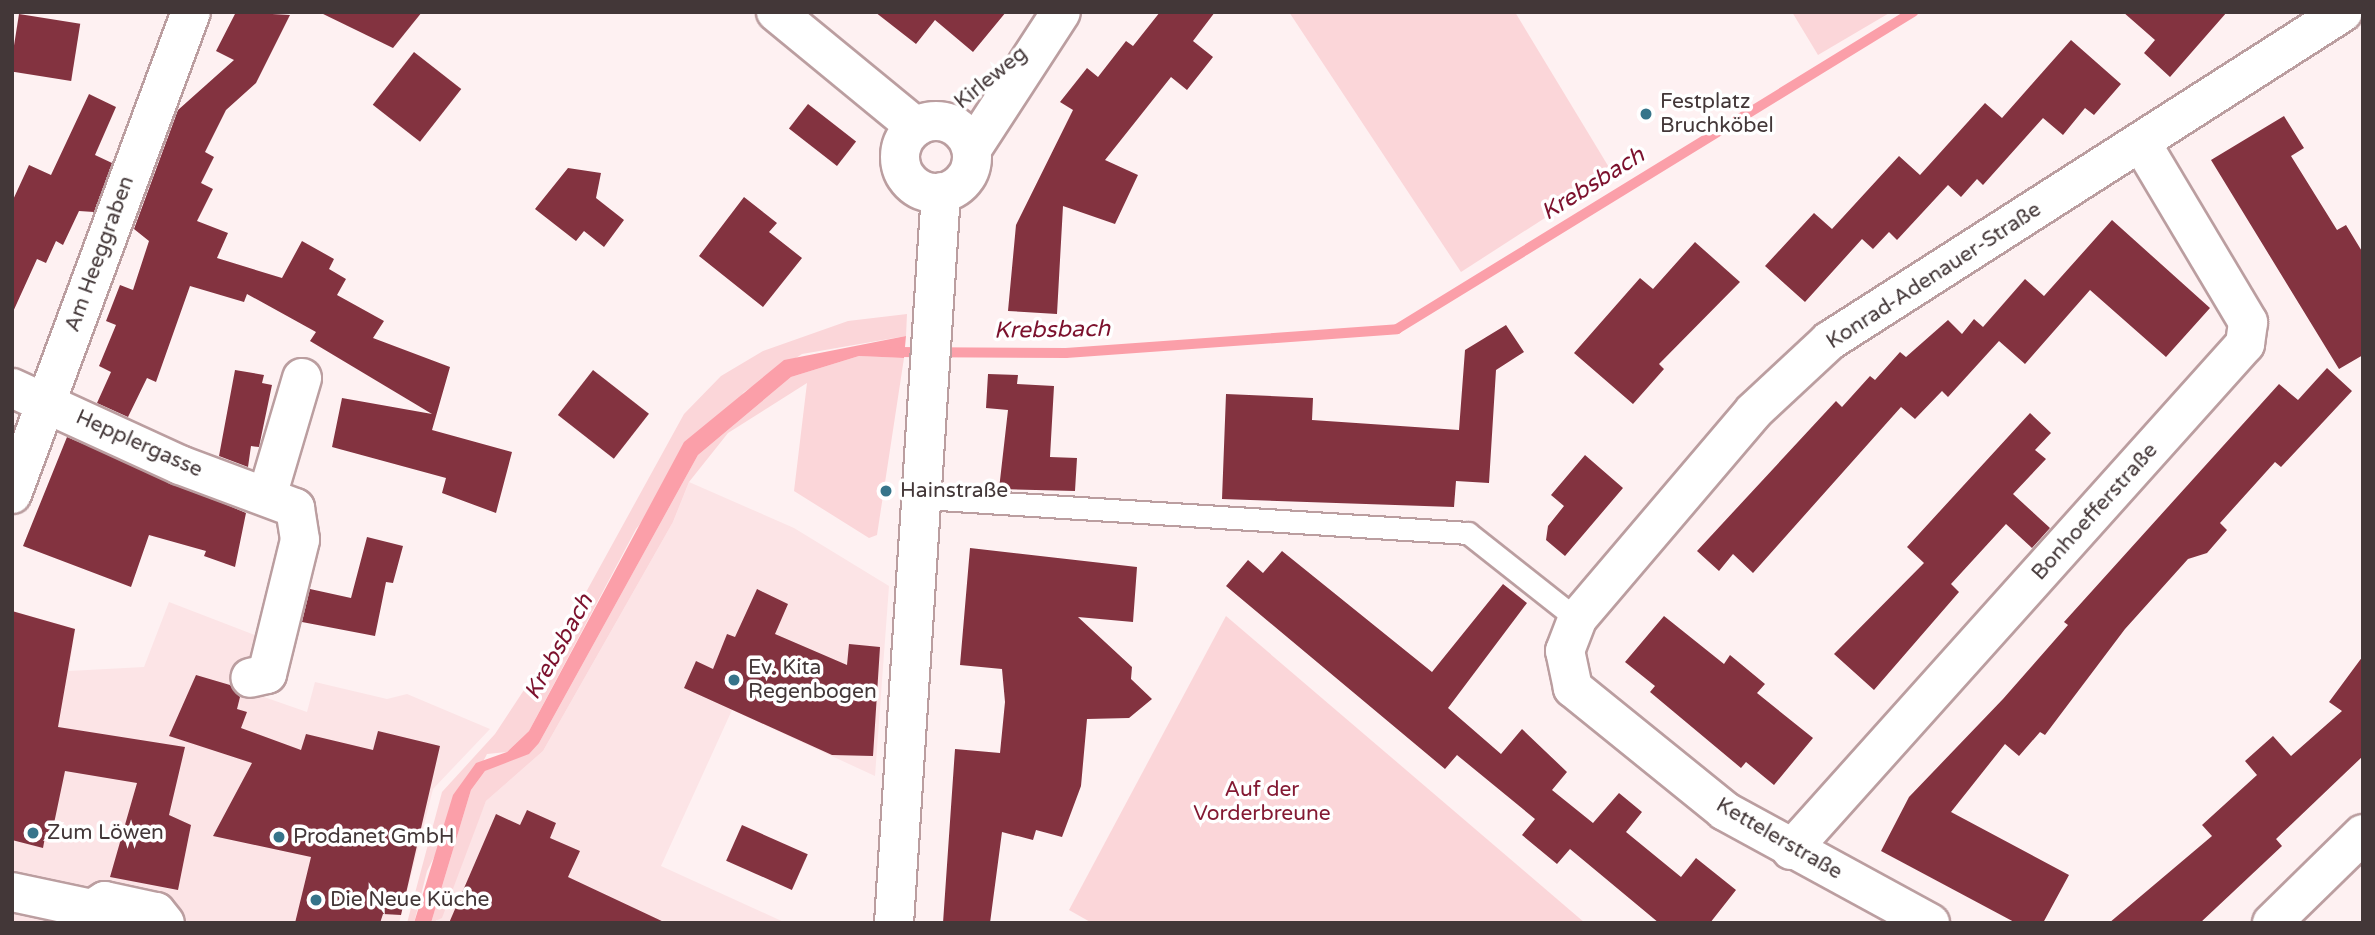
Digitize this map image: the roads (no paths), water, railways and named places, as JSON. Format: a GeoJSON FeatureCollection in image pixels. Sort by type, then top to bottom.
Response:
{"type":"FeatureCollection","features":[{"type":"Feature","properties":{"kind":"street"},"geometry":{"type":"LineString","coordinates":[[776,12],[926,124],[959,129],[972,149],[967,178],[940,193],[915,186],[905,176],[901,149],[926,124]]}},
{"type":"Feature","properties":{"kind":"street","name":"Konrad-Adenauer-Straße"},"geometry":{"type":"LineString","coordinates":[[1573,688],[1565,651],[1577,619],[1754,411],[1829,341],[2141,144],[2343,12]]}},
{"type":"Feature","properties":{"kind":"street","name":"Am Heeggraben"},"geometry":{"type":"LineString","coordinates":[[12,494],[48,403],[186,14]]}},
{"type":"Feature","properties":{"kind":"street","name":"Kirleweg"},"geometry":{"type":"LineString","coordinates":[[926,124],[1053,23]]}},
{"type":"Feature","properties":{"kind":"street","name":"Kirleweg"},"geometry":{"type":"LineString","coordinates":[[972,149],[1053,23]]}},
{"type":"Feature","properties":{"kind":"street","name":"Bonhoefferstraße"},"geometry":{"type":"LineString","coordinates":[[1791,850],[2245,344],[2248,322],[2141,144]]}},
{"type":"Feature","properties":{"kind":"street"},"geometry":{"type":"LineString","coordinates":[[894,923],[937,315],[940,193]]}},
{"type":"Feature","properties":{"kind":"street"},"geometry":{"type":"LineString","coordinates":[[268,493],[302,377]]}},
{"type":"Feature","properties":{"kind":"street","name":"Hepplergasse"},"geometry":{"type":"LineString","coordinates":[[12,388],[180,464],[268,493],[295,508],[300,540],[267,674],[250,678]]}},
{"type":"Feature","properties":{"kind":"street","name":"Kettelerstraße"},"geometry":{"type":"LineString","coordinates":[[1573,688],[1725,811],[1791,850],[1930,923]]}},
{"type":"Feature","properties":{"kind":"street"},"geometry":{"type":"LineString","coordinates":[[2272,923],[2363,834]]}},
{"type":"Feature","properties":{"kind":"street"},"geometry":{"type":"LineString","coordinates":[[12,892],[102,916],[105,901],[156,912],[164,923]]}},
{"type":"Feature","properties":{"kind":"lane"},"geometry":{"type":"LineString","coordinates":[[924,498],[1468,533],[1577,619]]}},
{"type":"Feature","properties":{"kind":"waterway","name":"Krebsbach"},"geometry":{"type":"LineString","coordinates":[[892,352],[1066,353],[1397,329],[1913,12]]}},
{"type":"Feature","properties":{"kind":"place","name":"Festplatz Bruchköbel"},"geometry":{"type":"Point","coordinates":[1646,114]}},
{"type":"Feature","properties":{"kind":"place","name":"Hainstraße"},"geometry":{"type":"Point","coordinates":[886,491]}},
{"type":"Feature","properties":{"kind":"place","name":"Ev. Kita Regenbogen"},"geometry":{"type":"Point","coordinates":[734,680]}},
{"type":"Feature","properties":{"kind":"place","name":"Zum Löwen"},"geometry":{"type":"Point","coordinates":[33,833]}},
{"type":"Feature","properties":{"kind":"place","name":"Prodanet GmbH"},"geometry":{"type":"Point","coordinates":[279,837]}},
{"type":"Feature","properties":{"kind":"place","name":"Die Neue Küche"},"geometry":{"type":"Point","coordinates":[316,900]}},
{"type":"Feature","properties":{"kind":"park label","name":"Auf der Vorderbreune"},"geometry":{"type":"Point","coordinates":[1262,802]}}]}
